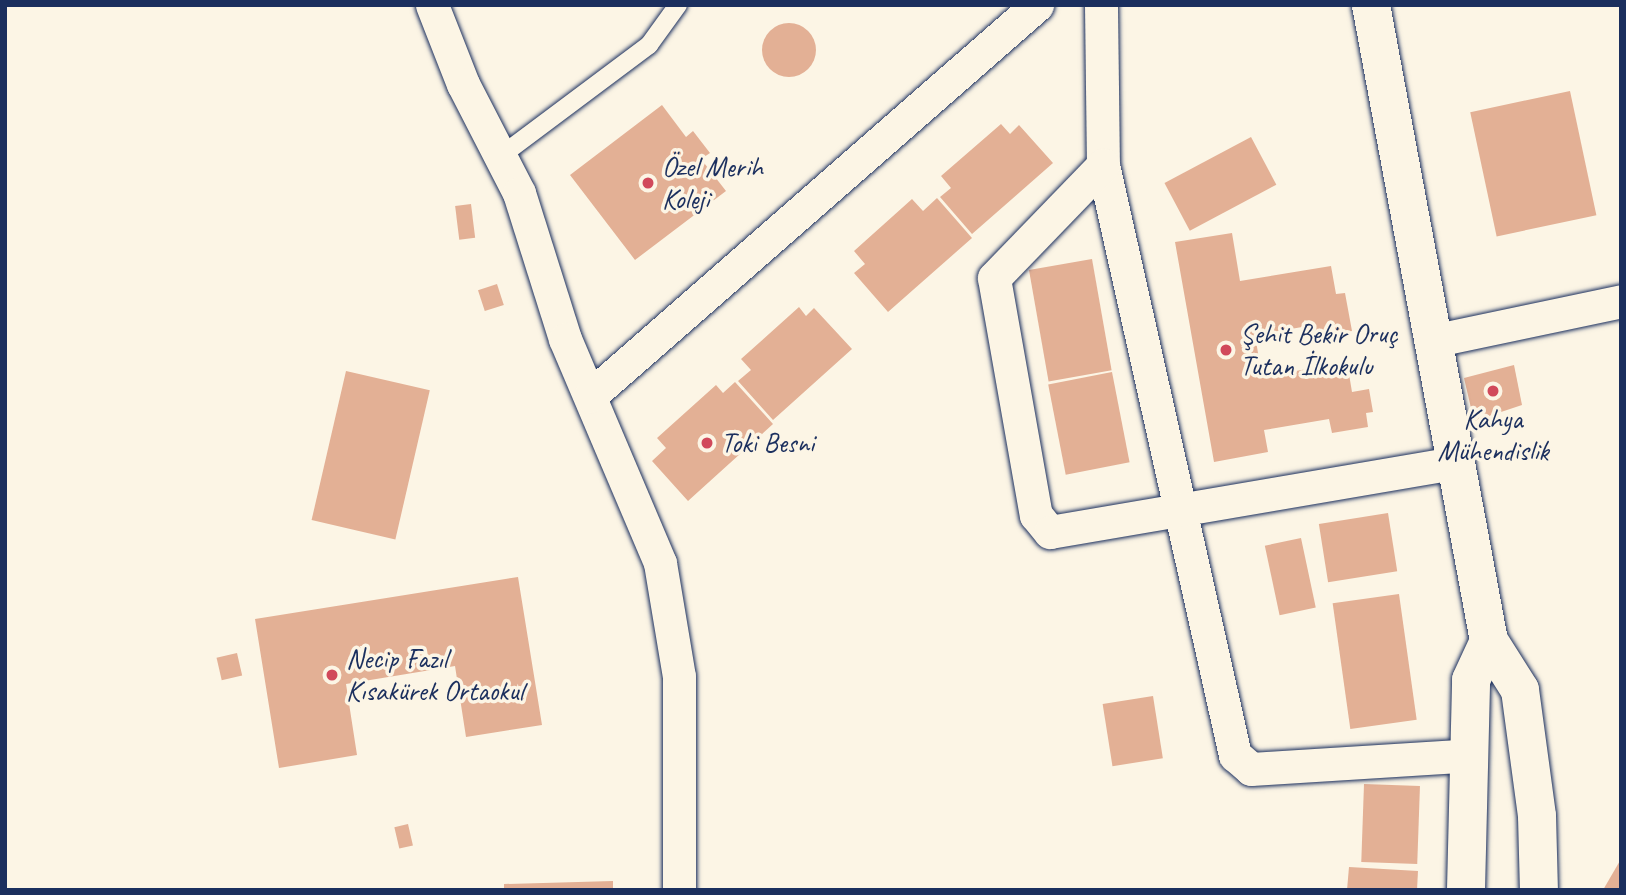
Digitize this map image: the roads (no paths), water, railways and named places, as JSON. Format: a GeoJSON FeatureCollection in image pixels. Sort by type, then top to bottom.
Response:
{"type":"FeatureCollection","features":[{"type":"Feature","properties":{"kind":"street"},"geometry":{"type":"LineString","coordinates":[[432,5],[463,84],[502,155],[590,396],[660,563],[679,676],[679,890]]}},
{"type":"Feature","properties":{"kind":"street"},"geometry":{"type":"LineString","coordinates":[[590,396],[1037,5]]}},
{"type":"Feature","properties":{"kind":"street"},"geometry":{"type":"LineString","coordinates":[[1101,5],[1103,165],[1235,755],[1251,768],[1471,755]]}},
{"type":"Feature","properties":{"kind":"street"},"geometry":{"type":"LineString","coordinates":[[1371,5],[1489,641],[1520,690],[1537,816],[1539,890]]}},
{"type":"Feature","properties":{"kind":"street"},"geometry":{"type":"LineString","coordinates":[[1103,165],[994,278],[1036,515],[1049,532],[1070,532],[1455,463]]}},
{"type":"Feature","properties":{"kind":"street"},"geometry":{"type":"LineString","coordinates":[[1432,341],[1621,301]]}},
{"type":"Feature","properties":{"kind":"street"},"geometry":{"type":"LineString","coordinates":[[1466,890],[1471,680],[1489,641]]}},
{"type":"Feature","properties":{"kind":"lane"},"geometry":{"type":"LineString","coordinates":[[502,155],[649,46],[678,5]]}},
{"type":"Feature","properties":{"kind":"place","name":"Özel Merih Koleji"},"geometry":{"type":"Point","coordinates":[648,183]}},
{"type":"Feature","properties":{"kind":"place","name":"Şehit Bekir Oruç Tutan İlkokulu"},"geometry":{"type":"Point","coordinates":[1226,350]}},
{"type":"Feature","properties":{"kind":"place","name":"Kahya Mühendislik"},"geometry":{"type":"Point","coordinates":[1493,391]}},
{"type":"Feature","properties":{"kind":"place","name":"Toki Besni"},"geometry":{"type":"Point","coordinates":[707,443]}},
{"type":"Feature","properties":{"kind":"place","name":"Necip Fazıl Kısakürek Ortaokul"},"geometry":{"type":"Point","coordinates":[332,675]}}]}
